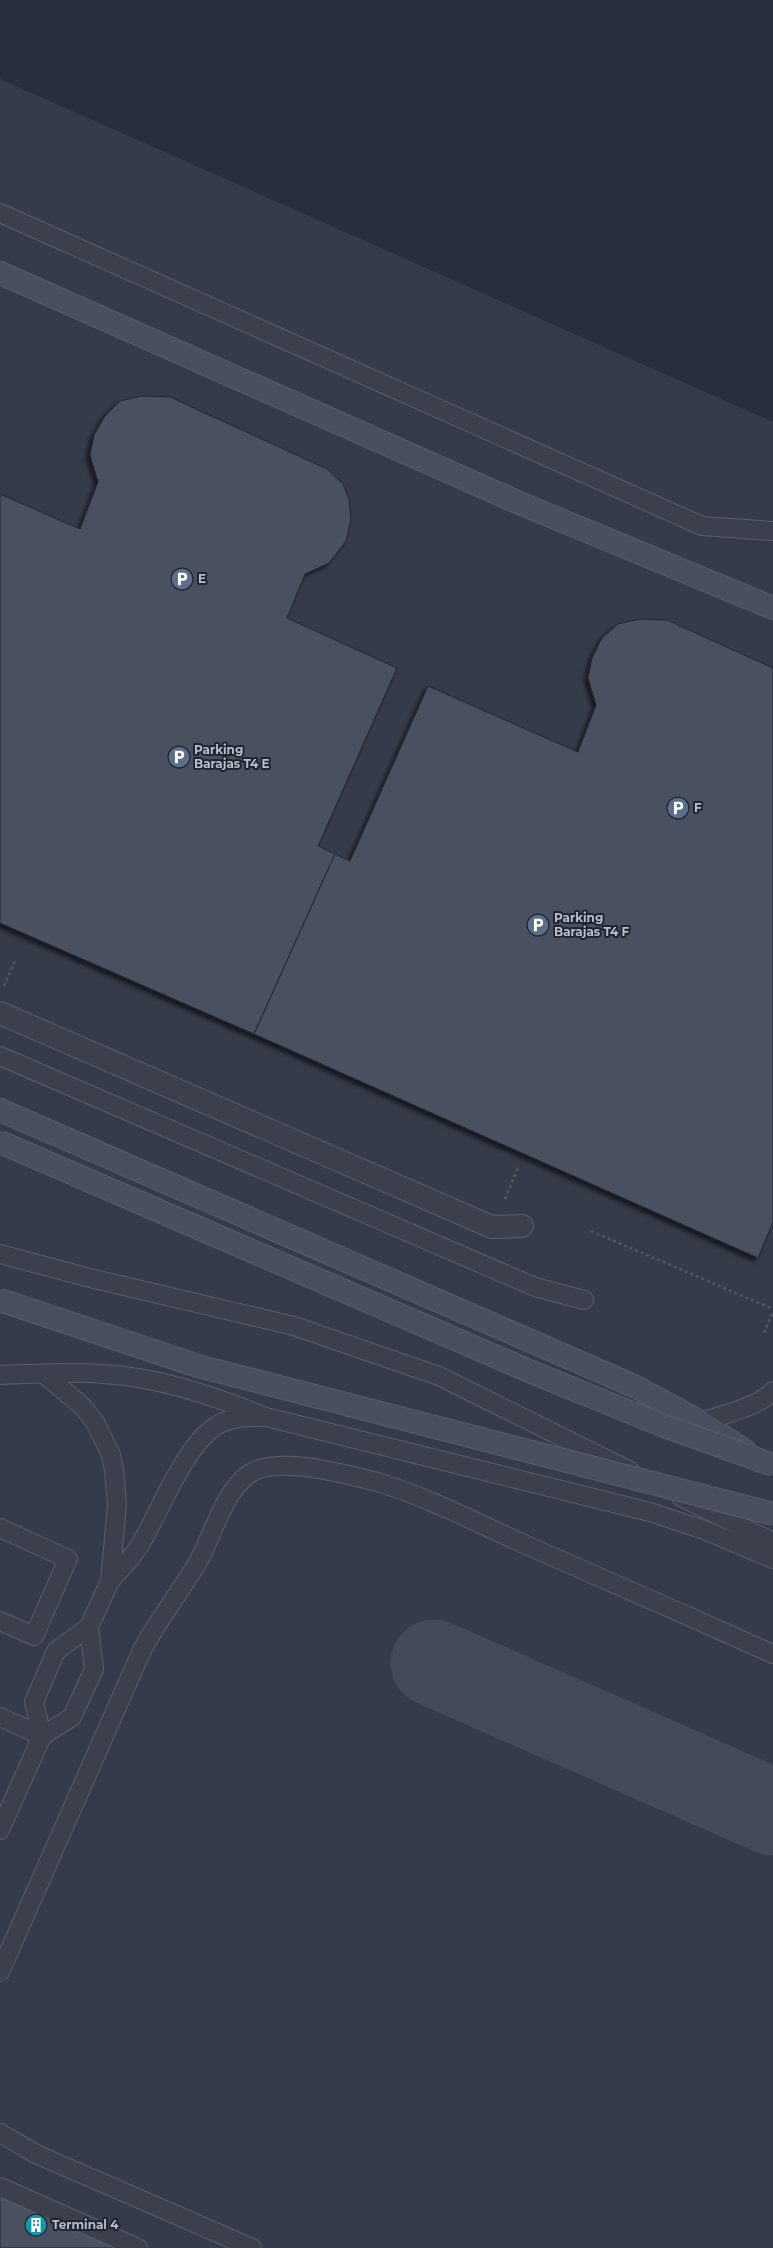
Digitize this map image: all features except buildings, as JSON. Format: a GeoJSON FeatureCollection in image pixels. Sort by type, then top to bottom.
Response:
{"type":"FeatureCollection","features":[{"type":"Feature","properties":{"kind":"street"},"geometry":{"type":"LineString","coordinates":[[0,273],[524,505],[773,608]]}},
{"type":"Feature","properties":{"kind":"street"},"geometry":{"type":"LineString","coordinates":[[0,1013],[492,1227],[522,1226]]}},
{"type":"Feature","properties":{"kind":"street"},"geometry":{"type":"LineString","coordinates":[[0,1110],[634,1386],[701,1422],[773,1472]]}},
{"type":"Feature","properties":{"kind":"street"},"geometry":{"type":"LineString","coordinates":[[0,1142],[529,1371],[664,1426],[773,1465]]}},
{"type":"Feature","properties":{"kind":"street"},"geometry":{"type":"LineString","coordinates":[[0,1300],[198,1366],[773,1514]]}},
{"type":"Feature","properties":{"kind":"lane"},"geometry":{"type":"LineString","coordinates":[[0,213],[702,526],[773,532]]}},
{"type":"Feature","properties":{"kind":"lane"},"geometry":{"type":"LineString","coordinates":[[0,1056],[535,1288],[584,1300]]}},
{"type":"Feature","properties":{"kind":"lane"},"geometry":{"type":"LineString","coordinates":[[0,1254],[90,1278],[294,1326],[439,1376],[773,1542]]}},
{"type":"Feature","properties":{"kind":"lane"},"geometry":{"type":"LineString","coordinates":[[0,1374],[105,1374],[148,1380],[211,1397],[266,1417],[650,1512],[704,1530],[773,1560]]}},
{"type":"Feature","properties":{"kind":"lane"},"geometry":{"type":"LineString","coordinates":[[44,1374],[82,1406],[95,1422],[111,1455],[117,1505],[110,1580]]}},
{"type":"Feature","properties":{"kind":"lane"},"geometry":{"type":"LineString","coordinates":[[701,1422],[742,1408],[769,1395],[773,1390]]}},
{"type":"Feature","properties":{"kind":"lane"},"geometry":{"type":"LineString","coordinates":[[0,1830],[42,1736],[72,1717],[94,1670],[89,1628],[110,1580],[137,1549],[182,1467],[204,1436],[216,1426],[231,1419],[266,1417]]}},
{"type":"Feature","properties":{"kind":"lane"},"geometry":{"type":"LineString","coordinates":[[0,1972],[143,1648],[156,1624],[196,1565],[238,1483],[248,1474],[260,1468],[276,1466],[300,1467],[376,1482],[394,1488],[462,1516],[773,1654]]}},
{"type":"Feature","properties":{"kind":"lane"},"geometry":{"type":"LineString","coordinates":[[0,1528],[68,1559],[34,1636],[0,1621]]}},
{"type":"Feature","properties":{"kind":"lane"},"geometry":{"type":"LineString","coordinates":[[42,1736],[34,1702],[56,1650],[89,1628]]}},
{"type":"Feature","properties":{"kind":"lane"},"geometry":{"type":"LineString","coordinates":[[0,1717],[42,1736]]}},
{"type":"Feature","properties":{"kind":"lane"},"geometry":{"type":"LineString","coordinates":[[0,2133],[36,2154],[252,2248]]}},
{"type":"Feature","properties":{"kind":"lane"},"geometry":{"type":"LineString","coordinates":[[0,2186],[138,2248]]}},
{"type":"Feature","properties":{"kind":"path"},"geometry":{"type":"LineString","coordinates":[[3,988],[14,961]]}},
{"type":"Feature","properties":{"kind":"path"},"geometry":{"type":"LineString","coordinates":[[591,1231],[773,1310],[764,1333]]}},
{"type":"Feature","properties":{"kind":"shaded area"},"geometry":{"type":"Polygon","coordinates":[[[0,79],[773,422],[773,2248],[0,2248],[0,79]]]}},
{"type":"Feature","properties":{"kind":"taxiway"},"geometry":{"type":"LineString","coordinates":[[434,1663],[773,1812]]}},
{"type":"Feature","properties":{"kind":"place","name":"E"},"geometry":{"type":"Point","coordinates":[182,579]}},
{"type":"Feature","properties":{"kind":"place","name":"Parking Barajas T4 E"},"geometry":{"type":"Point","coordinates":[179,757]}},
{"type":"Feature","properties":{"kind":"place","name":"F"},"geometry":{"type":"Point","coordinates":[678,808]}},
{"type":"Feature","properties":{"kind":"place","name":"Parking Barajas T4 F"},"geometry":{"type":"Point","coordinates":[538,925]}},
{"type":"Feature","properties":{"kind":"place","name":"Terminal 4"},"geometry":{"type":"Point","coordinates":[36,2225]}}]}
